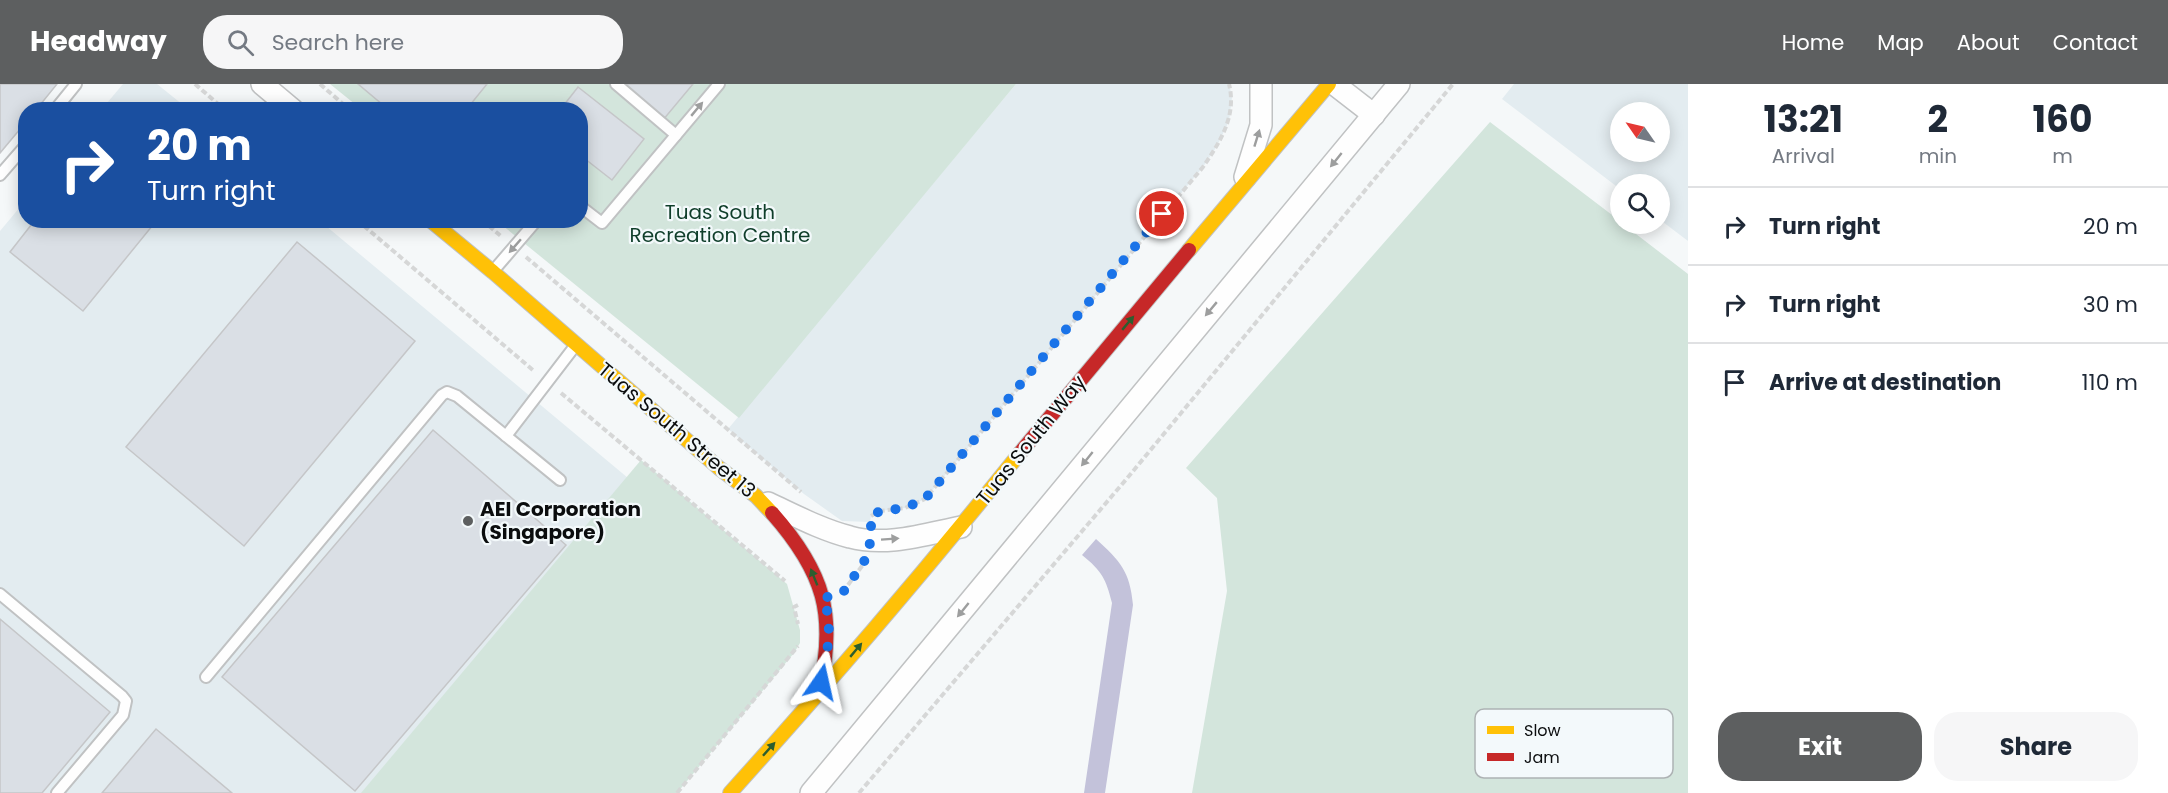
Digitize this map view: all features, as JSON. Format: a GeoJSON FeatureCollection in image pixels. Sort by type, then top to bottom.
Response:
{"type":"FeatureCollection","features":[{"type":"Feature","properties":{"kind":"street"},"geometry":{"type":"LineString","coordinates":[[262,84],[283,102]]}},
{"type":"Feature","properties":{"kind":"street"},"geometry":{"type":"LineString","coordinates":[[1242,189],[1261,125],[1261,84]]}},
{"type":"Feature","properties":{"kind":"street","name":"Tuas South Way"},"geometry":{"type":"LineString","coordinates":[[730,793],[818,695],[962,527],[1090,367],[1329,84]]}},
{"type":"Feature","properties":{"kind":"street"},"geometry":{"type":"LineString","coordinates":[[1334,84],[1374,115]]}},
{"type":"Feature","properties":{"kind":"street"},"geometry":{"type":"LineString","coordinates":[[811,793],[1399,84]]}},
{"type":"Feature","properties":{"kind":"street","name":"Tuas South Street 13"},"geometry":{"type":"LineString","coordinates":[[440,228],[756,497],[784,529],[810,566],[823,598],[828,643],[818,695]]}},
{"type":"Feature","properties":{"kind":"street"},"geometry":{"type":"LineString","coordinates":[[756,497],[797,517],[850,537],[871,540],[912,537],[962,527]]}},
{"type":"Feature","properties":{"kind":"lane"},"geometry":{"type":"LineString","coordinates":[[61,102],[76,84]]}},
{"type":"Feature","properties":{"kind":"lane"},"geometry":{"type":"LineString","coordinates":[[616,84],[676,135]]}},
{"type":"Feature","properties":{"kind":"lane"},"geometry":{"type":"LineString","coordinates":[[588,212],[602,223],[719,84]]}},
{"type":"Feature","properties":{"kind":"lane"},"geometry":{"type":"LineString","coordinates":[[0,175],[18,154]]}},
{"type":"Feature","properties":{"kind":"lane"},"geometry":{"type":"LineString","coordinates":[[493,272],[530,228]]}},
{"type":"Feature","properties":{"kind":"lane"},"geometry":{"type":"LineString","coordinates":[[506,436],[577,344]]}},
{"type":"Feature","properties":{"kind":"lane"},"geometry":{"type":"LineString","coordinates":[[206,677],[442,395],[447,392],[457,396],[560,480]]}},
{"type":"Feature","properties":{"kind":"lane"},"geometry":{"type":"LineString","coordinates":[[0,594],[126,701],[123,716],[57,793]]}},
{"type":"Feature","properties":{"kind":"path"},"geometry":{"type":"LineString","coordinates":[[195,84],[216,102]]}},
{"type":"Feature","properties":{"kind":"path"},"geometry":{"type":"LineString","coordinates":[[320,84],[341,102]]}},
{"type":"Feature","properties":{"kind":"path"},"geometry":{"type":"LineString","coordinates":[[794,607],[844,591],[867,558],[871,540],[871,516],[880,511],[905,508],[925,499],[1203,167],[1217,146],[1229,121],[1232,97],[1229,84]]}},
{"type":"Feature","properties":{"kind":"path"},"geometry":{"type":"LineString","coordinates":[[859,793],[1121,485],[1453,84]]}},
{"type":"Feature","properties":{"kind":"path"},"geometry":{"type":"LineString","coordinates":[[366,228],[787,584]]}},
{"type":"Feature","properties":{"kind":"path"},"geometry":{"type":"LineString","coordinates":[[491,228],[804,494]]}},
{"type":"Feature","properties":{"kind":"path"},"geometry":{"type":"LineString","coordinates":[[792,599],[800,630]]}},
{"type":"Feature","properties":{"kind":"path"},"geometry":{"type":"LineString","coordinates":[[677,793],[800,644]]}},
{"type":"Feature","properties":{"kind":"shaded area"},"geometry":{"type":"Polygon","coordinates":[[[123,84],[157,84],[179,102],[108,102],[123,84]]]}},
{"type":"Feature","properties":{"kind":"shaded area"},"geometry":{"type":"Polygon","coordinates":[[[1016,84],[1229,84],[1232,97],[1229,121],[1217,146],[1203,167],[925,499],[905,508],[880,511],[871,516],[870,522],[842,521],[804,494],[728,429],[1016,84]]]}},
{"type":"Feature","properties":{"kind":"shaded area"},"geometry":{"type":"Polygon","coordinates":[[[1514,84],[1688,84],[1688,241],[1670,227],[1670,174],[1610,174],[1610,181],[1502,99],[1514,84]]]}},
{"type":"Feature","properties":{"kind":"shaded area"},"geometry":{"type":"Polygon","coordinates":[[[18,209],[18,228],[328,228],[628,478],[364,793],[0,793],[0,231],[18,209]]]}},
{"type":"Feature","properties":{"kind":"green space","name":"Tuas South Recreation Centre"},"geometry":{"type":"Polygon","coordinates":[[[330,84],[1016,84],[739,418],[506,228],[588,228],[588,102],[352,102],[330,84]]]}},
{"type":"Feature","properties":{"kind":"green space"},"geometry":{"type":"Polygon","coordinates":[[[1490,122],[1610,213],[1610,234],[1636,234],[1688,274],[1688,793],[1192,793],[1227,591],[1217,498],[1186,468],[1490,122]]]}},
{"type":"Feature","properties":{"kind":"green space"},"geometry":{"type":"Polygon","coordinates":[[[641,460],[787,584],[800,630],[800,643],[794,653],[677,793],[361,793],[641,460]]]}},
{"type":"Feature","properties":{"kind":"water"},"geometry":{"type":"Polygon","coordinates":[[[1096,539],[1117,561],[1126,575],[1133,605],[1105,793],[1084,793],[1112,603],[1102,576],[1082,555],[1096,539]]]}},
{"type":"Feature","properties":{"kind":"building"},"geometry":{"type":"Polygon","coordinates":[[[0,84],[57,84],[42,102],[18,102],[18,132],[0,153],[0,84]]]}},
{"type":"Feature","properties":{"kind":"building"},"geometry":{"type":"Polygon","coordinates":[[[358,84],[487,84],[472,102],[379,102],[358,84]]]}},
{"type":"Feature","properties":{"kind":"building"},"geometry":{"type":"Polygon","coordinates":[[[621,84],[693,84],[663,120],[621,84]]]}},
{"type":"Feature","properties":{"kind":"building"},"geometry":{"type":"Polygon","coordinates":[[[578,87],[644,139],[612,180],[588,161],[588,102],[566,102],[578,87]]]}},
{"type":"Feature","properties":{"kind":"building"},"geometry":{"type":"Polygon","coordinates":[[[29,228],[150,228],[83,311],[10,252],[29,228]]]}},
{"type":"Feature","properties":{"kind":"building"},"geometry":{"type":"Polygon","coordinates":[[[297,242],[415,341],[244,546],[126,447],[297,242]]]}},
{"type":"Feature","properties":{"kind":"building"},"geometry":{"type":"Polygon","coordinates":[[[433,430],[566,545],[355,791],[222,677],[433,430]]]}},
{"type":"Feature","properties":{"kind":"building"},"geometry":{"type":"Polygon","coordinates":[[[0,619],[110,712],[42,793],[0,793],[0,619]]]}},
{"type":"Feature","properties":{"kind":"building"},"geometry":{"type":"Polygon","coordinates":[[[156,729],[232,793],[102,793],[156,729]]]}},
{"type":"Feature","properties":{"kind":"traffic: slow"},"geometry":{"type":"LineString","coordinates":[[1189,250],[1329,84]]}},
{"type":"Feature","properties":{"kind":"traffic: slow"},"geometry":{"type":"LineString","coordinates":[[440,228],[719,468],[756,496],[772,513]]}},
{"type":"Feature","properties":{"kind":"traffic: slow"},"geometry":{"type":"LineString","coordinates":[[730,793],[878,625],[1020,453]]}},
{"type":"Feature","properties":{"kind":"traffic: jam"},"geometry":{"type":"LineString","coordinates":[[1020,453],[1189,250]]}},
{"type":"Feature","properties":{"kind":"traffic: jam"},"geometry":{"type":"LineString","coordinates":[[772,513],[804,555],[822,596],[827,640],[819,692]]}},
{"type":"Feature","properties":{"kind":"place","name":"AEI Corporation (Singapore)"},"geometry":{"type":"Point","coordinates":[468,521]}},
{"type":"Feature","properties":{"kind":"route"},"geometry":{"type":"LineString","coordinates":[[821,682],[828,643],[823,598],[844,591],[867,558],[871,540],[871,516],[880,511],[915,505],[925,499],[1162,214]]}}]}
